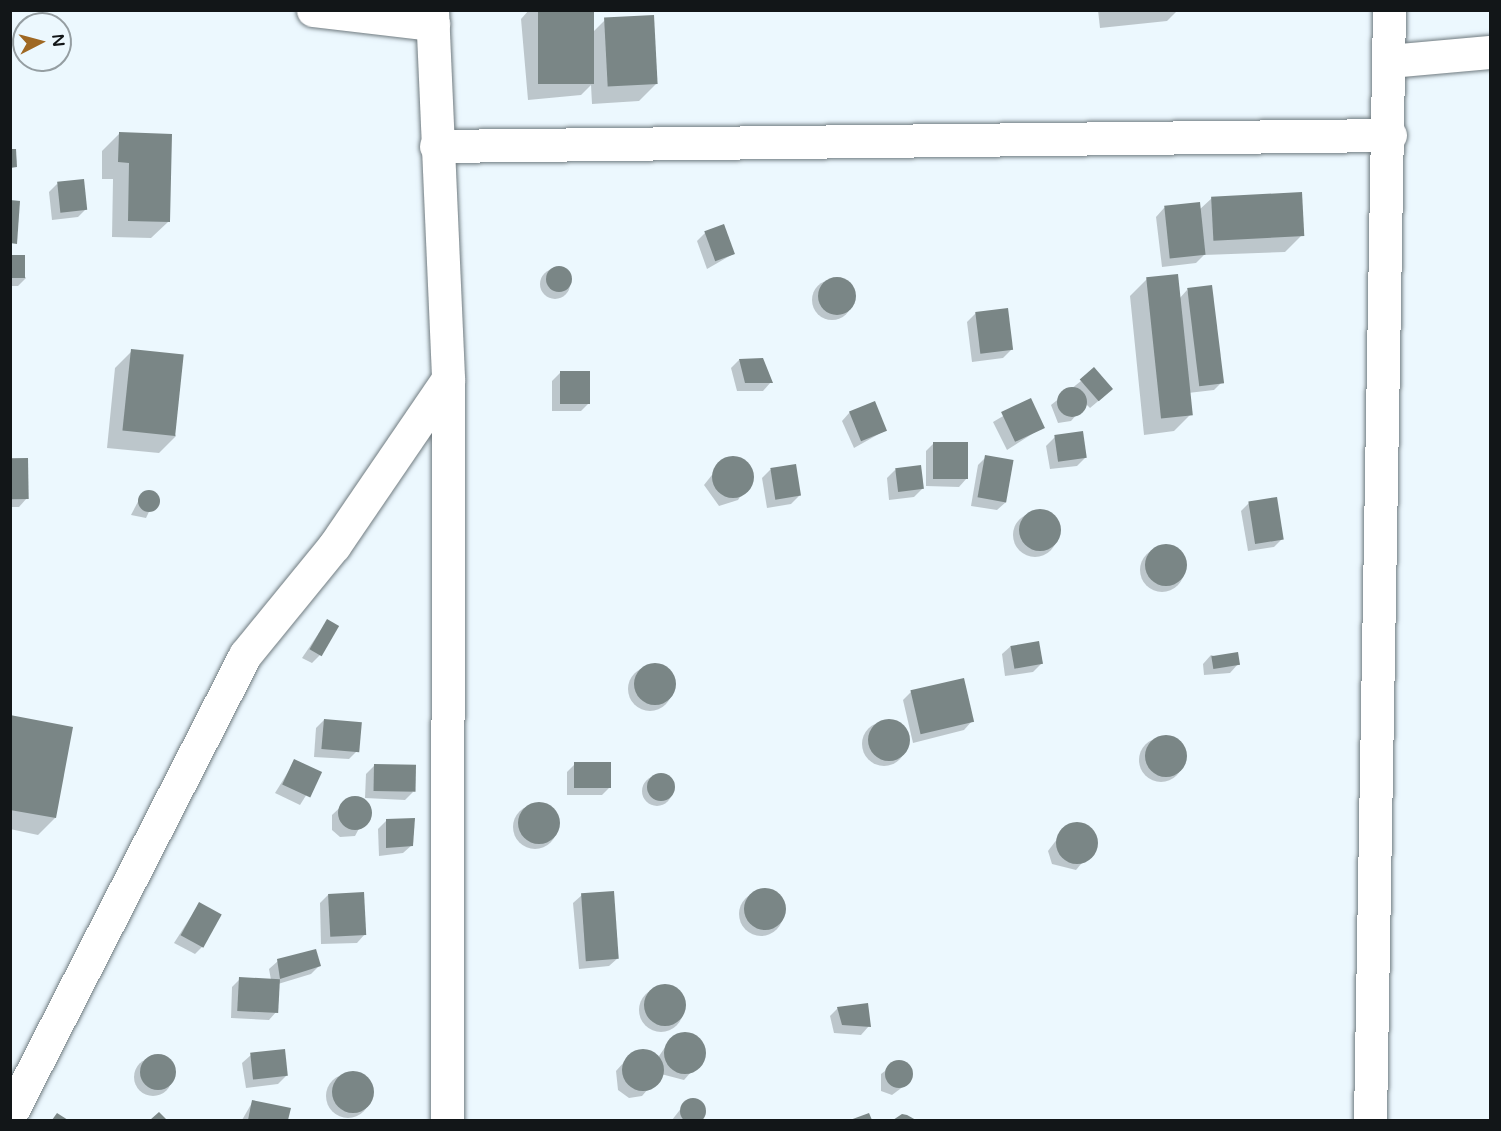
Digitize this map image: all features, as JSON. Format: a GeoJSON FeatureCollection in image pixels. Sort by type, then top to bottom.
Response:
{"type":"FeatureCollection","features":[{"type":"Feature","properties":{"kind":"street"},"geometry":{"type":"LineString","coordinates":[[313,10],[433,17],[436,146],[448,379],[447,1120]]}},
{"type":"Feature","properties":{"kind":"street"},"geometry":{"type":"LineString","coordinates":[[1370,1120],[1390,135],[1389,10]]}},
{"type":"Feature","properties":{"kind":"street"},"geometry":{"type":"LineString","coordinates":[[1389,61],[1491,52]]}},
{"type":"Feature","properties":{"kind":"street"},"geometry":{"type":"LineString","coordinates":[[436,146],[1390,135]]}},
{"type":"Feature","properties":{"kind":"street"},"geometry":{"type":"LineString","coordinates":[[10,1115],[245,655],[334,546],[448,379]]}},
{"type":"Feature","properties":{"kind":"building"},"geometry":{"type":"Polygon","coordinates":[[[538,10],[594,10],[594,84],[538,84],[538,10]]]}},
{"type":"Feature","properties":{"kind":"building"},"geometry":{"type":"Polygon","coordinates":[[[654,15],[658,84],[608,87],[604,18],[654,15]]]}},
{"type":"Feature","properties":{"kind":"building"},"geometry":{"type":"Polygon","coordinates":[[[119,132],[172,134],[170,222],[128,221],[129,163],[118,162],[119,132]]]}},
{"type":"Feature","properties":{"kind":"building"},"geometry":{"type":"Polygon","coordinates":[[[10,149],[16,149],[17,167],[10,168],[10,149]]]}},
{"type":"Feature","properties":{"kind":"building"},"geometry":{"type":"Polygon","coordinates":[[[84,179],[87,210],[60,213],[57,182],[84,179]]]}},
{"type":"Feature","properties":{"kind":"building"},"geometry":{"type":"Polygon","coordinates":[[[1302,192],[1304,236],[1213,241],[1211,197],[1302,192]]]}},
{"type":"Feature","properties":{"kind":"building"},"geometry":{"type":"Polygon","coordinates":[[[10,200],[20,201],[17,244],[10,243],[10,200]]]}},
{"type":"Feature","properties":{"kind":"building"},"geometry":{"type":"Polygon","coordinates":[[[1200,202],[1206,255],[1170,258],[1164,206],[1200,202]]]}},
{"type":"Feature","properties":{"kind":"building"},"geometry":{"type":"Polygon","coordinates":[[[724,224],[735,254],[715,261],[704,231],[724,224]]]}},
{"type":"Feature","properties":{"kind":"building"},"geometry":{"type":"Polygon","coordinates":[[[10,255],[25,255],[25,278],[10,278],[10,255]]]}},
{"type":"Feature","properties":{"kind":"building"},"geometry":{"type":"Polygon","coordinates":[[[559,266],[569,269],[572,279],[569,289],[559,292],[549,289],[546,279],[549,269],[559,266]]]}},
{"type":"Feature","properties":{"kind":"building"},"geometry":{"type":"Polygon","coordinates":[[[1178,274],[1193,415],[1161,419],[1146,277],[1178,274]]]}},
{"type":"Feature","properties":{"kind":"building"},"geometry":{"type":"Polygon","coordinates":[[[837,277],[850,283],[856,296],[850,309],[837,315],[824,309],[818,296],[824,283],[837,277]]]}},
{"type":"Feature","properties":{"kind":"building"},"geometry":{"type":"Polygon","coordinates":[[[1212,285],[1224,383],[1199,386],[1187,288],[1212,285]]]}},
{"type":"Feature","properties":{"kind":"building"},"geometry":{"type":"Polygon","coordinates":[[[1008,308],[1013,350],[980,354],[975,312],[1008,308]]]}},
{"type":"Feature","properties":{"kind":"building"},"geometry":{"type":"Polygon","coordinates":[[[131,349],[184,355],[175,436],[122,431],[131,349]]]}},
{"type":"Feature","properties":{"kind":"building"},"geometry":{"type":"Polygon","coordinates":[[[763,358],[773,383],[745,383],[739,359],[763,358]]]}},
{"type":"Feature","properties":{"kind":"building"},"geometry":{"type":"Polygon","coordinates":[[[1094,367],[1113,389],[1099,401],[1080,379],[1094,367]]]}},
{"type":"Feature","properties":{"kind":"building"},"geometry":{"type":"Polygon","coordinates":[[[560,371],[590,371],[590,404],[560,404],[560,371]]]}},
{"type":"Feature","properties":{"kind":"building"},"geometry":{"type":"Polygon","coordinates":[[[1072,387],[1078,388],[1086,396],[1086,408],[1078,416],[1072,417],[1066,416],[1058,408],[1057,402],[1058,396],[1066,388],[1072,387]]]}},
{"type":"Feature","properties":{"kind":"building"},"geometry":{"type":"Polygon","coordinates":[[[1031,398],[1045,428],[1015,442],[1001,412],[1031,398]]]}},
{"type":"Feature","properties":{"kind":"building"},"geometry":{"type":"Polygon","coordinates":[[[875,401],[887,431],[861,441],[849,411],[875,401]]]}},
{"type":"Feature","properties":{"kind":"building"},"geometry":{"type":"Polygon","coordinates":[[[1083,431],[1087,458],[1058,462],[1054,435],[1083,431]]]}},
{"type":"Feature","properties":{"kind":"building"},"geometry":{"type":"Polygon","coordinates":[[[933,442],[968,442],[968,479],[933,479],[933,442]]]}},
{"type":"Feature","properties":{"kind":"building"},"geometry":{"type":"Polygon","coordinates":[[[985,455],[1014,460],[1006,502],[978,497],[985,455]]]}},
{"type":"Feature","properties":{"kind":"building"},"geometry":{"type":"Polygon","coordinates":[[[733,456],[748,462],[754,477],[748,492],[733,498],[718,492],[712,477],[718,462],[733,456]]]}},
{"type":"Feature","properties":{"kind":"building"},"geometry":{"type":"Polygon","coordinates":[[[10,458],[28,458],[29,499],[11,499],[10,458]]]}},
{"type":"Feature","properties":{"kind":"building"},"geometry":{"type":"Polygon","coordinates":[[[796,464],[801,496],[775,500],[770,468],[796,464]]]}},
{"type":"Feature","properties":{"kind":"building"},"geometry":{"type":"Polygon","coordinates":[[[921,465],[924,489],[898,492],[895,468],[921,465]]]}},
{"type":"Feature","properties":{"kind":"building"},"geometry":{"type":"Polygon","coordinates":[[[149,490],[157,493],[160,501],[157,509],[149,512],[141,509],[138,501],[141,493],[149,490]]]}},
{"type":"Feature","properties":{"kind":"building"},"geometry":{"type":"Polygon","coordinates":[[[1277,497],[1284,539],[1255,544],[1248,502],[1277,497]]]}},
{"type":"Feature","properties":{"kind":"building"},"geometry":{"type":"Polygon","coordinates":[[[1040,509],[1055,515],[1061,530],[1055,545],[1040,551],[1025,545],[1019,530],[1025,515],[1040,509]]]}},
{"type":"Feature","properties":{"kind":"building"},"geometry":{"type":"Polygon","coordinates":[[[1166,544],[1181,550],[1187,565],[1181,580],[1166,586],[1151,580],[1145,565],[1151,550],[1166,544]]]}},
{"type":"Feature","properties":{"kind":"building"},"geometry":{"type":"Polygon","coordinates":[[[327,619],[339,626],[322,656],[310,649],[327,619]]]}},
{"type":"Feature","properties":{"kind":"building"},"geometry":{"type":"Polygon","coordinates":[[[1039,641],[1043,664],[1014,669],[1010,646],[1039,641]]]}},
{"type":"Feature","properties":{"kind":"building"},"geometry":{"type":"Polygon","coordinates":[[[1238,652],[1240,665],[1213,669],[1211,656],[1238,652]]]}},
{"type":"Feature","properties":{"kind":"building"},"geometry":{"type":"Polygon","coordinates":[[[655,663],[670,669],[676,684],[670,699],[655,705],[640,699],[634,684],[640,669],[655,663]]]}},
{"type":"Feature","properties":{"kind":"building"},"geometry":{"type":"Polygon","coordinates":[[[964,678],[974,722],[921,734],[910,690],[964,678]]]}},
{"type":"Feature","properties":{"kind":"building"},"geometry":{"type":"Polygon","coordinates":[[[10,715],[73,727],[56,818],[10,810],[10,715]]]}},
{"type":"Feature","properties":{"kind":"building"},"geometry":{"type":"Polygon","coordinates":[[[324,719],[362,722],[359,752],[321,749],[324,719]]]}},
{"type":"Feature","properties":{"kind":"building"},"geometry":{"type":"Polygon","coordinates":[[[889,719],[904,725],[910,740],[904,755],[889,761],[874,755],[868,740],[874,725],[889,719]]]}},
{"type":"Feature","properties":{"kind":"building"},"geometry":{"type":"Polygon","coordinates":[[[1166,735],[1181,741],[1187,756],[1181,771],[1166,777],[1151,771],[1145,756],[1151,741],[1166,735]]]}},
{"type":"Feature","properties":{"kind":"building"},"geometry":{"type":"Polygon","coordinates":[[[294,759],[322,772],[310,797],[282,784],[294,759]]]}},
{"type":"Feature","properties":{"kind":"building"},"geometry":{"type":"Polygon","coordinates":[[[574,762],[611,762],[611,788],[574,788],[574,762]]]}},
{"type":"Feature","properties":{"kind":"building"},"geometry":{"type":"Polygon","coordinates":[[[374,764],[416,765],[416,792],[374,791],[374,764]]]}},
{"type":"Feature","properties":{"kind":"building"},"geometry":{"type":"Polygon","coordinates":[[[661,773],[671,777],[675,787],[671,797],[661,801],[651,797],[647,787],[651,777],[661,773]]]}},
{"type":"Feature","properties":{"kind":"building"},"geometry":{"type":"Polygon","coordinates":[[[355,796],[367,801],[372,813],[367,825],[355,830],[343,825],[338,813],[343,801],[355,796]]]}},
{"type":"Feature","properties":{"kind":"building"},"geometry":{"type":"Polygon","coordinates":[[[539,802],[554,808],[560,823],[554,838],[539,844],[524,838],[518,823],[524,808],[539,802]]]}},
{"type":"Feature","properties":{"kind":"building"},"geometry":{"type":"Polygon","coordinates":[[[415,818],[413,846],[386,848],[386,819],[415,818]]]}},
{"type":"Feature","properties":{"kind":"building"},"geometry":{"type":"Polygon","coordinates":[[[1077,822],[1092,828],[1098,843],[1092,858],[1077,864],[1062,858],[1056,843],[1062,828],[1077,822]]]}},
{"type":"Feature","properties":{"kind":"building"},"geometry":{"type":"Polygon","coordinates":[[[765,888],[780,894],[786,909],[780,924],[765,930],[750,924],[744,909],[750,894],[765,888]]]}},
{"type":"Feature","properties":{"kind":"building"},"geometry":{"type":"Polygon","coordinates":[[[614,891],[619,959],[586,961],[581,893],[614,891]]]}},
{"type":"Feature","properties":{"kind":"building"},"geometry":{"type":"Polygon","coordinates":[[[364,892],[366,935],[330,937],[328,894],[364,892]]]}},
{"type":"Feature","properties":{"kind":"building"},"geometry":{"type":"Polygon","coordinates":[[[199,902],[222,915],[203,948],[181,935],[199,902]]]}},
{"type":"Feature","properties":{"kind":"building"},"geometry":{"type":"Polygon","coordinates":[[[316,949],[321,966],[280,979],[277,959],[316,949]]]}},
{"type":"Feature","properties":{"kind":"building"},"geometry":{"type":"Polygon","coordinates":[[[239,977],[280,979],[278,1013],[237,1011],[239,977]]]}},
{"type":"Feature","properties":{"kind":"building"},"geometry":{"type":"Polygon","coordinates":[[[665,984],[680,990],[686,1005],[680,1020],[665,1026],[650,1020],[644,1005],[650,990],[665,984]]]}},
{"type":"Feature","properties":{"kind":"building"},"geometry":{"type":"Polygon","coordinates":[[[868,1003],[871,1027],[842,1025],[837,1007],[868,1003]]]}},
{"type":"Feature","properties":{"kind":"building"},"geometry":{"type":"Polygon","coordinates":[[[685,1032],[700,1038],[706,1053],[700,1068],[685,1074],[670,1068],[664,1053],[670,1038],[685,1032]]]}},
{"type":"Feature","properties":{"kind":"building"},"geometry":{"type":"Polygon","coordinates":[[[285,1049],[288,1076],[253,1080],[250,1053],[285,1049]]]}},
{"type":"Feature","properties":{"kind":"building"},"geometry":{"type":"Polygon","coordinates":[[[643,1049],[658,1055],[664,1070],[658,1085],[643,1091],[628,1085],[622,1070],[628,1055],[643,1049]]]}},
{"type":"Feature","properties":{"kind":"building"},"geometry":{"type":"Polygon","coordinates":[[[158,1054],[171,1059],[176,1072],[171,1085],[158,1090],[145,1085],[140,1072],[145,1059],[158,1054]]]}},
{"type":"Feature","properties":{"kind":"building"},"geometry":{"type":"Polygon","coordinates":[[[899,1060],[909,1064],[913,1074],[909,1084],[899,1088],[889,1084],[885,1074],[889,1064],[899,1060]]]}},
{"type":"Feature","properties":{"kind":"building"},"geometry":{"type":"Polygon","coordinates":[[[353,1071],[368,1077],[374,1092],[368,1107],[353,1113],[338,1107],[332,1092],[338,1077],[353,1071]]]}},
{"type":"Feature","properties":{"kind":"building"},"geometry":{"type":"Polygon","coordinates":[[[693,1098],[702,1102],[706,1111],[702,1120],[693,1124],[684,1120],[680,1111],[684,1102],[693,1098]]]}},
{"type":"Feature","properties":{"kind":"building"},"geometry":{"type":"Polygon","coordinates":[[[252,1100],[291,1108],[288,1120],[248,1120],[252,1100]]]}},
{"type":"Feature","properties":{"kind":"building"},"geometry":{"type":"Polygon","coordinates":[[[159,1112],[167,1120],[150,1120],[159,1112]]]}},
{"type":"Feature","properties":{"kind":"building"},"geometry":{"type":"Polygon","coordinates":[[[57,1113],[68,1120],[52,1120],[57,1113]]]}},
{"type":"Feature","properties":{"kind":"building"},"geometry":{"type":"Polygon","coordinates":[[[869,1113],[872,1120],[850,1120],[869,1113]]]}},
{"type":"Feature","properties":{"kind":"building"},"geometry":{"type":"Polygon","coordinates":[[[902,1114],[907,1115],[916,1120],[893,1120],[902,1114]]]}}]}
